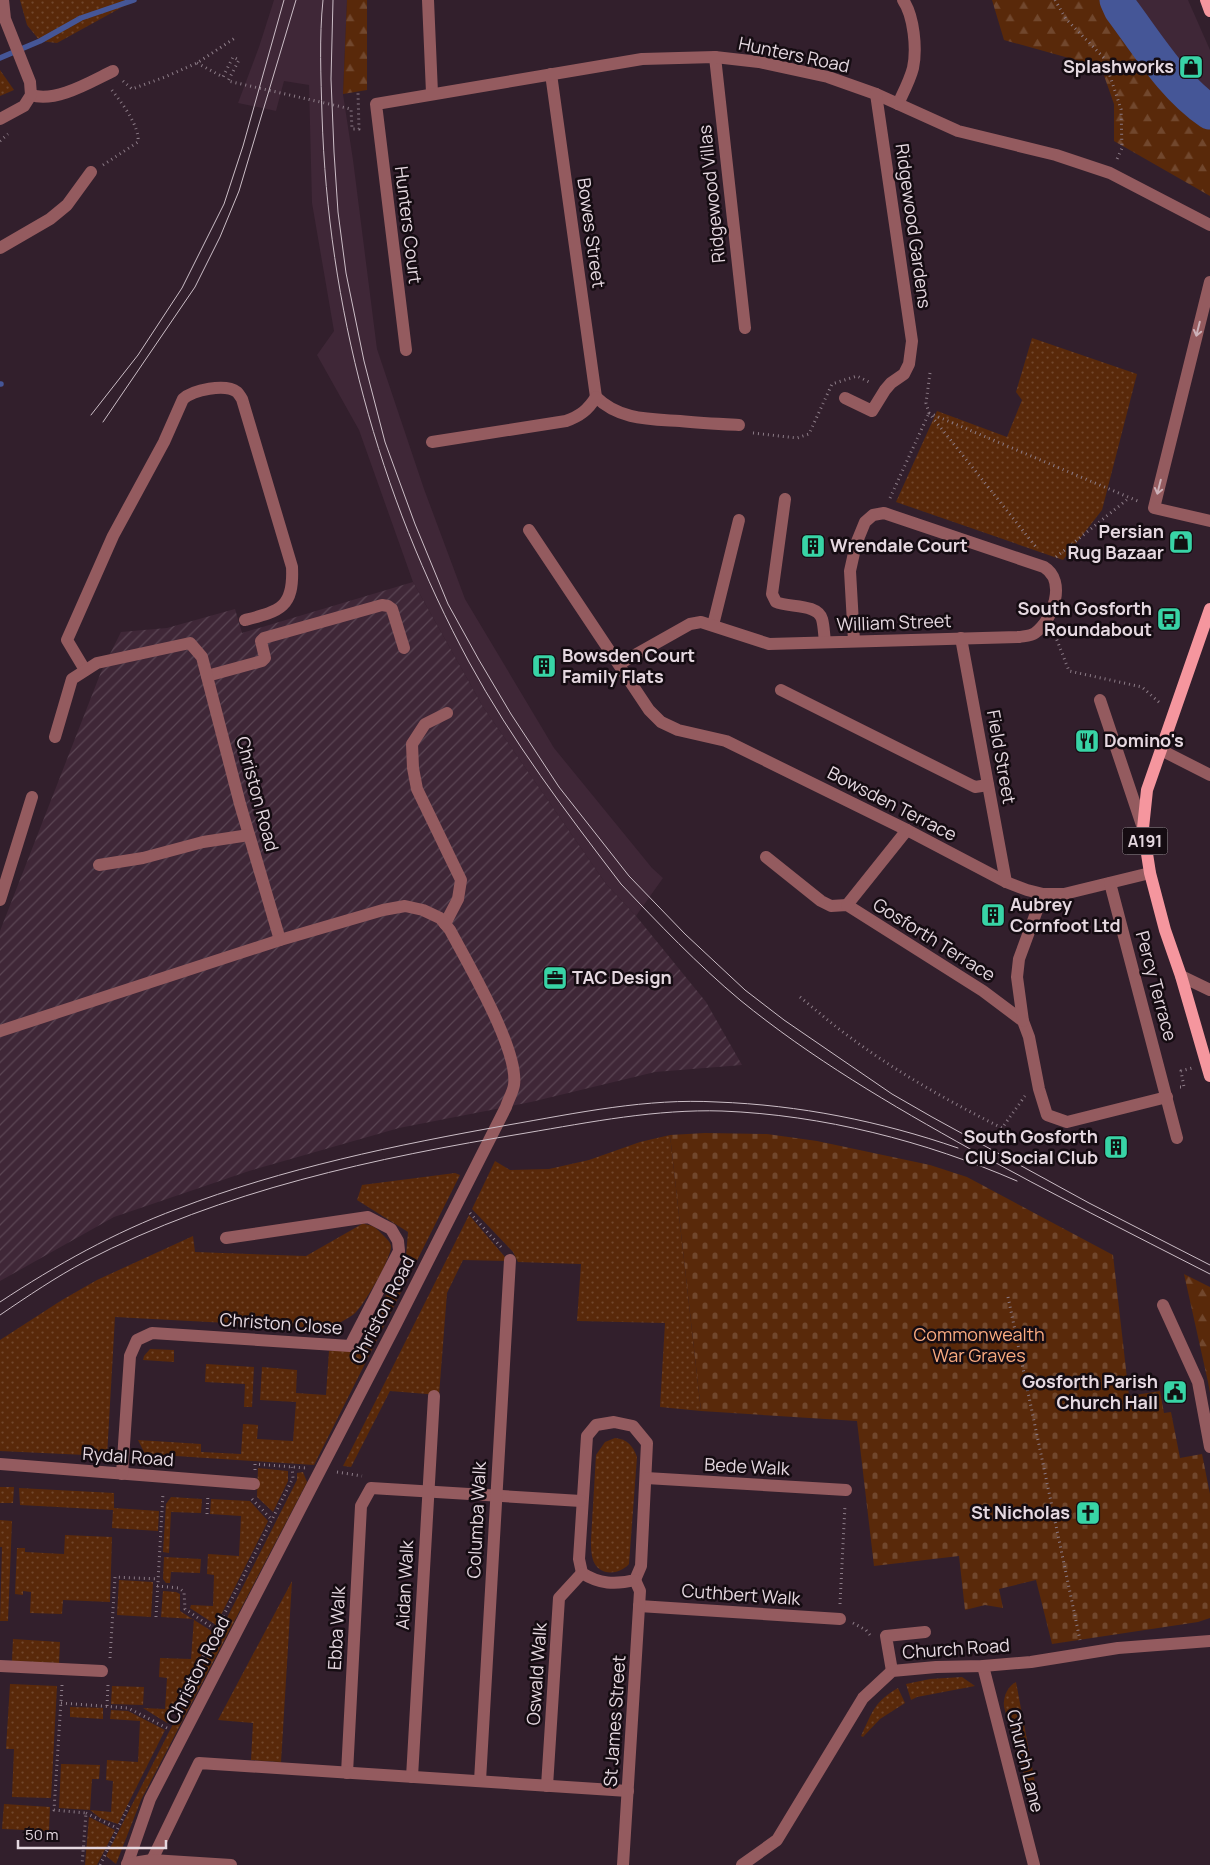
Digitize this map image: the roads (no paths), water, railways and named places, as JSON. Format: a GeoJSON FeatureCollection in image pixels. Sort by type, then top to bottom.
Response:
{"type":"FeatureCollection","features":[{"type":"Feature","properties":{"kind":"main road"},"geometry":{"type":"LineString","coordinates":[[1206,0],[1210,11]]}},
{"type":"Feature","properties":{"kind":"main road","name":"A191"},"geometry":{"type":"LineString","coordinates":[[1210,609],[1147,790],[1143,828],[1150,873],[1165,930],[1181,976],[1210,1076]]}},
{"type":"Feature","properties":{"kind":"street"},"geometry":{"type":"LineString","coordinates":[[0,119],[24,106],[31,95],[30,82],[10,35],[2,0]]}},
{"type":"Feature","properties":{"kind":"street"},"geometry":{"type":"LineString","coordinates":[[428,0],[432,93]]}},
{"type":"Feature","properties":{"kind":"street"},"geometry":{"type":"LineString","coordinates":[[898,104],[913,68],[914,35],[908,7],[904,0]]}},
{"type":"Feature","properties":{"kind":"street","name":"Hunters Road"},"geometry":{"type":"LineString","coordinates":[[376,104],[432,93],[642,59],[715,57],[759,62],[828,77],[876,94],[958,131],[1056,155],[1110,173],[1210,225]]}},
{"type":"Feature","properties":{"kind":"street","name":"Ridgewood Villas"},"geometry":{"type":"LineString","coordinates":[[715,57],[745,328]]}},
{"type":"Feature","properties":{"kind":"street"},"geometry":{"type":"LineString","coordinates":[[31,95],[40,98],[55,96],[113,71]]}},
{"type":"Feature","properties":{"kind":"street","name":"Bowes Street"},"geometry":{"type":"LineString","coordinates":[[551,74],[596,397]]}},
{"type":"Feature","properties":{"kind":"street","name":"Ridgewood Gardens"},"geometry":{"type":"LineString","coordinates":[[845,398],[872,411],[891,383],[904,374],[909,364],[912,341],[876,94]]}},
{"type":"Feature","properties":{"kind":"street","name":"Hunters Court"},"geometry":{"type":"LineString","coordinates":[[376,104],[406,350]]}},
{"type":"Feature","properties":{"kind":"street"},"geometry":{"type":"LineString","coordinates":[[0,248],[50,219],[67,205],[91,172]]}},
{"type":"Feature","properties":{"kind":"street"},"geometry":{"type":"LineString","coordinates":[[1210,282],[1154,508],[1210,521]]}},
{"type":"Feature","properties":{"kind":"street"},"geometry":{"type":"LineString","coordinates":[[55,737],[72,679],[85,670],[67,640],[113,536],[164,442],[183,399],[187,395],[205,389],[224,388],[236,391],[242,399],[292,567],[293,583],[289,597],[281,607],[273,613],[245,620]]}},
{"type":"Feature","properties":{"kind":"street"},"geometry":{"type":"LineString","coordinates":[[432,442],[566,421],[581,415],[591,406],[596,397],[604,405],[619,413],[639,418],[739,425]]}},
{"type":"Feature","properties":{"kind":"street"},"geometry":{"type":"LineString","coordinates":[[785,499],[772,594],[776,602],[783,605],[811,608],[818,612],[821,618],[825,642]]}},
{"type":"Feature","properties":{"kind":"street","name":"William Street"},"geometry":{"type":"LineString","coordinates":[[618,664],[690,624],[701,622],[769,644],[854,642],[961,638],[1020,637],[1034,634],[1048,618],[1056,596],[1056,581],[1050,571],[1039,565],[884,512],[873,515],[865,522],[856,544],[850,571],[854,642]]}},
{"type":"Feature","properties":{"kind":"street"},"geometry":{"type":"LineString","coordinates":[[713,626],[739,520]]}},
{"type":"Feature","properties":{"kind":"street","name":"Bowsden Terrace"},"geometry":{"type":"LineString","coordinates":[[529,530],[649,710],[661,722],[678,730],[726,741],[907,830],[1006,882],[1027,890],[1043,894],[1064,894],[1150,873]]}},
{"type":"Feature","properties":{"kind":"street"},"geometry":{"type":"LineString","coordinates":[[207,676],[262,661],[264,658],[261,641],[264,638],[382,605],[392,609],[404,648]]}},
{"type":"Feature","properties":{"kind":"street","name":"Field Street"},"geometry":{"type":"LineString","coordinates":[[961,638],[1006,882]]}},
{"type":"Feature","properties":{"kind":"street","name":"Christon Road"},"geometry":{"type":"LineString","coordinates":[[85,670],[97,663],[190,643],[202,657],[280,940]]}},
{"type":"Feature","properties":{"kind":"street"},"geometry":{"type":"LineString","coordinates":[[781,690],[975,787],[988,785]]}},
{"type":"Feature","properties":{"kind":"street"},"geometry":{"type":"LineString","coordinates":[[1100,700],[1143,828]]}},
{"type":"Feature","properties":{"kind":"street"},"geometry":{"type":"LineString","coordinates":[[445,924],[458,899],[461,880],[417,789],[413,768],[412,744],[425,724],[447,713]]}},
{"type":"Feature","properties":{"kind":"street"},"geometry":{"type":"LineString","coordinates":[[1161,750],[1210,776]]}},
{"type":"Feature","properties":{"kind":"street"},"geometry":{"type":"LineString","coordinates":[[0,900],[32,797]]}},
{"type":"Feature","properties":{"kind":"street"},"geometry":{"type":"LineString","coordinates":[[847,905],[907,830]]}},
{"type":"Feature","properties":{"kind":"street"},"geometry":{"type":"LineString","coordinates":[[99,865],[143,858],[203,842],[250,836]]}},
{"type":"Feature","properties":{"kind":"street","name":"Gosforth Terrace"},"geometry":{"type":"LineString","coordinates":[[766,857],[822,901],[831,906],[847,905],[983,991],[1022,1020]]}},
{"type":"Feature","properties":{"kind":"street","name":"Percy Terrace"},"geometry":{"type":"LineString","coordinates":[[1110,883],[1177,1138]]}},
{"type":"Feature","properties":{"kind":"street"},"geometry":{"type":"LineString","coordinates":[[1043,894],[1026,945],[1019,959],[1017,977],[1022,1020],[1028,1037],[1039,1089],[1048,1115],[1067,1122],[1167,1097]]}},
{"type":"Feature","properties":{"kind":"street","name":"Christon Road"},"geometry":{"type":"LineString","coordinates":[[0,1030],[280,940],[383,910],[405,906],[423,910],[440,918],[445,924],[467,961],[504,1036],[512,1062],[514,1085],[506,1107],[321,1470],[150,1799],[127,1865]]}},
{"type":"Feature","properties":{"kind":"street"},"geometry":{"type":"LineString","coordinates":[[1181,976],[1210,990]]}},
{"type":"Feature","properties":{"kind":"street","name":"Christon Close"},"geometry":{"type":"LineString","coordinates":[[122,1474],[130,1356],[137,1340],[152,1333],[350,1346],[399,1251],[398,1241],[391,1229],[368,1217],[226,1238]]}},
{"type":"Feature","properties":{"kind":"street","name":"Columba Walk"},"geometry":{"type":"LineString","coordinates":[[480,1782],[510,1260]]}},
{"type":"Feature","properties":{"kind":"street"},"geometry":{"type":"LineString","coordinates":[[1163,1305],[1198,1382],[1210,1447]]}},
{"type":"Feature","properties":{"kind":"street","name":"Aidan Walk"},"geometry":{"type":"LineString","coordinates":[[412,1777],[434,1396]]}},
{"type":"Feature","properties":{"kind":"street","name":"St James Street"},"geometry":{"type":"LineString","coordinates":[[582,1573],[579,1559],[581,1501],[587,1436],[596,1425],[614,1422],[633,1426],[647,1443],[642,1566],[635,1580],[640,1591],[623,1865]]}},
{"type":"Feature","properties":{"kind":"street","name":"Rydal Road"},"geometry":{"type":"LineString","coordinates":[[0,1464],[254,1484]]}},
{"type":"Feature","properties":{"kind":"street","name":"Bede Walk"},"geometry":{"type":"LineString","coordinates":[[646,1478],[846,1490]]}},
{"type":"Feature","properties":{"kind":"street","name":"Ebba Walk"},"geometry":{"type":"LineString","coordinates":[[347,1773],[361,1506],[371,1488],[428,1492]]}},
{"type":"Feature","properties":{"kind":"street"},"geometry":{"type":"LineString","coordinates":[[428,1492],[581,1501]]}},
{"type":"Feature","properties":{"kind":"street"},"geometry":{"type":"LineString","coordinates":[[582,1573],[595,1581],[622,1583],[635,1580]]}},
{"type":"Feature","properties":{"kind":"street","name":"Oswald Walk"},"geometry":{"type":"LineString","coordinates":[[547,1786],[559,1598],[582,1573]]}},
{"type":"Feature","properties":{"kind":"street","name":"Cuthbert Walk"},"geometry":{"type":"LineString","coordinates":[[639,1606],[840,1619]]}},
{"type":"Feature","properties":{"kind":"street"},"geometry":{"type":"LineString","coordinates":[[892,1671],[886,1636],[925,1632]]}},
{"type":"Feature","properties":{"kind":"street","name":"Church Road"},"geometry":{"type":"LineString","coordinates":[[742,1865],[777,1840],[864,1698],[892,1671],[1031,1662],[1083,1653],[1210,1641]]}},
{"type":"Feature","properties":{"kind":"street"},"geometry":{"type":"LineString","coordinates":[[0,1666],[107,1671]]}},
{"type":"Feature","properties":{"kind":"street","name":"Church Lane"},"geometry":{"type":"LineString","coordinates":[[983,1666],[1034,1865]]}},
{"type":"Feature","properties":{"kind":"street"},"geometry":{"type":"LineString","coordinates":[[152,1860],[199,1763],[628,1791]]}},
{"type":"Feature","properties":{"kind":"street"},"geometry":{"type":"LineString","coordinates":[[127,1865],[152,1860],[231,1865]]}},
{"type":"Feature","properties":{"kind":"waterway"},"geometry":{"type":"LineString","coordinates":[[0,58],[40,41],[81,18],[134,0]]}},
{"type":"Feature","properties":{"kind":"waterway"},"geometry":{"type":"LineString","coordinates":[[1117,0],[1121,9],[1151,51],[1173,78],[1210,112]]}},
{"type":"Feature","properties":{"kind":"tram line"},"geometry":{"type":"LineString","coordinates":[[91,415],[138,355],[182,288],[224,204],[243,146],[284,0]]}},
{"type":"Feature","properties":{"kind":"tram line"},"geometry":{"type":"LineString","coordinates":[[103,422],[195,287],[220,237],[239,191],[296,0]]}},
{"type":"Feature","properties":{"kind":"tram line"},"geometry":{"type":"LineString","coordinates":[[323,0],[321,72],[326,186],[347,328],[364,397],[384,465],[408,533],[437,598],[469,662],[521,748],[621,884],[709,972],[767,1021],[852,1080],[942,1133],[1031,1182],[1210,1274]]}},
{"type":"Feature","properties":{"kind":"tram line"},"geometry":{"type":"LineString","coordinates":[[333,0],[331,79],[338,212],[346,273],[364,361],[385,442],[415,524],[448,604],[511,714],[559,787],[629,876],[685,934],[745,990],[784,1020],[892,1094],[1089,1203],[1210,1265]]}},
{"type":"Feature","properties":{"kind":"tram line"},"geometry":{"type":"LineString","coordinates":[[0,1302],[64,1262],[131,1228],[217,1194],[341,1159],[586,1111],[665,1102],[691,1101],[748,1104],[809,1111],[869,1122],[958,1148]]}},
{"type":"Feature","properties":{"kind":"tram line"},"geometry":{"type":"LineString","coordinates":[[0,1315],[86,1261],[138,1236],[246,1196],[301,1180],[413,1154],[624,1117],[673,1112],[722,1111],[798,1118],[835,1124],[910,1142],[1017,1181]]}},
{"type":"Feature","properties":{"kind":"place","name":"Splashworks"},"geometry":{"type":"Point","coordinates":[1191,67]}},
{"type":"Feature","properties":{"kind":"place","name":"Persian Rug Bazaar"},"geometry":{"type":"Point","coordinates":[1181,542]}},
{"type":"Feature","properties":{"kind":"place","name":"Wrendale Court"},"geometry":{"type":"Point","coordinates":[813,546]}},
{"type":"Feature","properties":{"kind":"place","name":"South Gosforth Roundabout"},"geometry":{"type":"Point","coordinates":[1169,619]}},
{"type":"Feature","properties":{"kind":"place","name":"Bowsden Court Family Flats"},"geometry":{"type":"Point","coordinates":[544,666]}},
{"type":"Feature","properties":{"kind":"place","name":"Domino's"},"geometry":{"type":"Point","coordinates":[1087,741]}},
{"type":"Feature","properties":{"kind":"place","name":"Aubrey Cornfoot Ltd"},"geometry":{"type":"Point","coordinates":[993,915]}},
{"type":"Feature","properties":{"kind":"place","name":"TAC Design"},"geometry":{"type":"Point","coordinates":[555,978]}},
{"type":"Feature","properties":{"kind":"place","name":"South Gosforth CIU Social Club"},"geometry":{"type":"Point","coordinates":[1116,1147]}},
{"type":"Feature","properties":{"kind":"place","name":"Gosforth Parish Church Hall"},"geometry":{"type":"Point","coordinates":[1175,1392]}},
{"type":"Feature","properties":{"kind":"place","name":"St Nicholas"},"geometry":{"type":"Point","coordinates":[1088,1513]}},
{"type":"Feature","properties":{"kind":"park label","name":"Commonwealth War Graves"},"geometry":{"type":"Point","coordinates":[979,1345]}}]}
